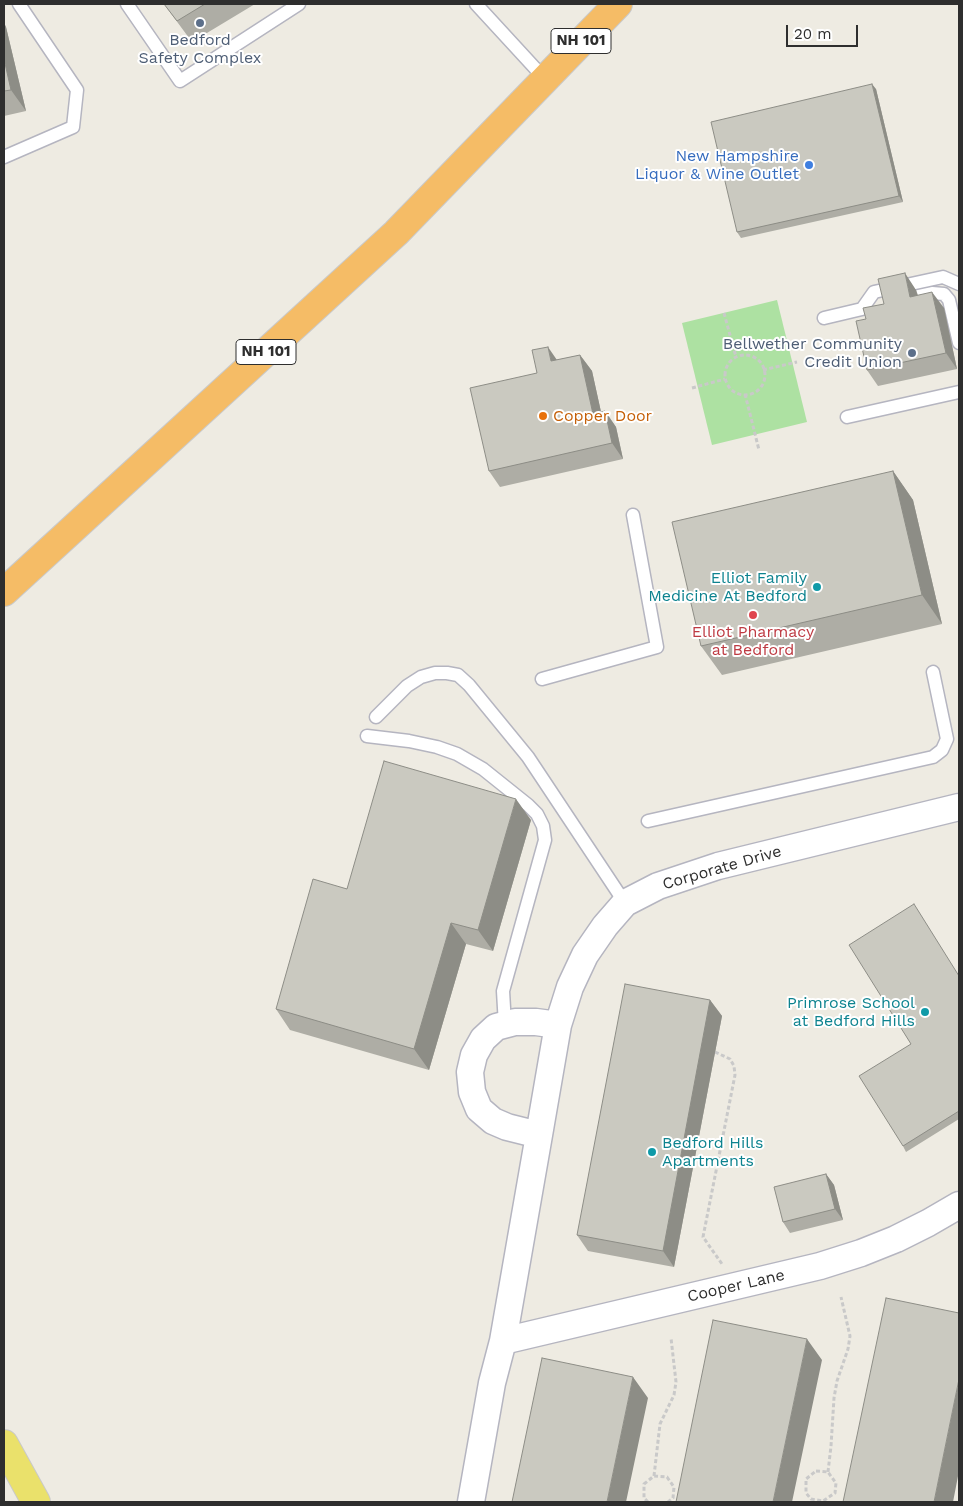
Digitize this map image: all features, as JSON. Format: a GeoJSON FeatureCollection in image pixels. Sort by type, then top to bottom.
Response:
{"type":"FeatureCollection","features":[{"type":"Feature","properties":{"kind":"highway","name":"NH 101"},"geometry":{"type":"LineString","coordinates":[[4,592],[396,233],[618,4]]}},
{"type":"Feature","properties":{"kind":"main road"},"geometry":{"type":"LineString","coordinates":[[4,1444],[36,1502]]}},
{"type":"Feature","properties":{"kind":"street","name":"Corporate Drive"},"geometry":{"type":"LineString","coordinates":[[539,1135],[558,1025],[570,987],[585,955],[605,926],[625,903],[658,886],[699,872],[959,807]]}},
{"type":"Feature","properties":{"kind":"street"},"geometry":{"type":"LineString","coordinates":[[471,1502],[492,1383],[503,1341],[539,1135],[507,1127],[493,1121],[479,1109],[472,1092],[470,1072],[474,1055],[483,1039],[496,1027],[522,1022],[558,1025]]}},
{"type":"Feature","properties":{"kind":"street","name":"Cooper Lane"},"geometry":{"type":"LineString","coordinates":[[503,1341],[820,1266],[896,1239],[928,1224],[959,1205]]}},
{"type":"Feature","properties":{"kind":"lane"},"geometry":{"type":"LineString","coordinates":[[4,157],[74,127],[77,90],[19,4]]}},
{"type":"Feature","properties":{"kind":"lane"},"geometry":{"type":"LineString","coordinates":[[127,4],[180,81],[299,4]]}},
{"type":"Feature","properties":{"kind":"lane"},"geometry":{"type":"LineString","coordinates":[[476,4],[545,79]]}},
{"type":"Feature","properties":{"kind":"lane"},"geometry":{"type":"LineString","coordinates":[[862,309],[874,292],[943,276],[959,284]]}},
{"type":"Feature","properties":{"kind":"lane"},"geometry":{"type":"LineString","coordinates":[[918,296],[932,293],[944,294],[949,300],[959,343]]}},
{"type":"Feature","properties":{"kind":"lane"},"geometry":{"type":"LineString","coordinates":[[935,306],[942,305],[949,300]]}},
{"type":"Feature","properties":{"kind":"lane"},"geometry":{"type":"LineString","coordinates":[[824,318],[862,309],[880,309]]}},
{"type":"Feature","properties":{"kind":"lane"},"geometry":{"type":"LineString","coordinates":[[847,417],[959,392]]}},
{"type":"Feature","properties":{"kind":"lane"},"geometry":{"type":"LineString","coordinates":[[542,679],[657,647],[633,514]]}},
{"type":"Feature","properties":{"kind":"lane"},"geometry":{"type":"LineString","coordinates":[[648,821],[933,757],[942,750],[947,740],[933,672]]}},
{"type":"Feature","properties":{"kind":"lane"},"geometry":{"type":"LineString","coordinates":[[376,717],[407,686],[421,677],[441,673],[458,675],[470,684],[528,757],[625,903]]}},
{"type":"Feature","properties":{"kind":"lane"},"geometry":{"type":"LineString","coordinates":[[367,736],[409,741],[437,747],[457,754],[482,769],[528,805],[537,814],[543,826],[545,840],[504,992],[505,1025]]}},
{"type":"Feature","properties":{"kind":"path"},"geometry":{"type":"LineString","coordinates":[[724,313],[736,357]]}},
{"type":"Feature","properties":{"kind":"path"},"geometry":{"type":"LineString","coordinates":[[742,355],[754,358],[764,370],[762,385],[752,393],[739,394],[733,391],[725,379],[725,373],[730,360],[742,355]]}},
{"type":"Feature","properties":{"kind":"path"},"geometry":{"type":"LineString","coordinates":[[764,370],[797,362]]}},
{"type":"Feature","properties":{"kind":"path"},"geometry":{"type":"LineString","coordinates":[[692,388],[725,379]]}},
{"type":"Feature","properties":{"kind":"path"},"geometry":{"type":"LineString","coordinates":[[745,394],[759,450]]}},
{"type":"Feature","properties":{"kind":"path"},"geometry":{"type":"LineString","coordinates":[[715,1052],[730,1058],[734,1066],[735,1075],[703,1237],[726,1270]]}},
{"type":"Feature","properties":{"kind":"path"},"geometry":{"type":"LineString","coordinates":[[828,1472],[816,1471],[806,1479],[806,1493],[811,1499],[822,1501],[836,1493],[836,1483],[828,1472],[834,1398],[850,1336],[842,1297]]}},
{"type":"Feature","properties":{"kind":"path"},"geometry":{"type":"LineString","coordinates":[[648,1502],[644,1498],[644,1484],[654,1476],[660,1424],[674,1394],[676,1382],[671,1338]]}},
{"type":"Feature","properties":{"kind":"path"},"geometry":{"type":"LineString","coordinates":[[654,1476],[667,1478],[674,1487],[674,1498],[668,1502]]}},
{"type":"Feature","properties":{"kind":"green space"},"geometry":{"type":"Polygon","coordinates":[[[777,300],[807,422],[712,445],[682,323],[777,300]]]}},
{"type":"Feature","properties":{"kind":"building"},"geometry":{"type":"Polygon","coordinates":[[[164,4],[205,4],[177,21],[164,4]]]}},
{"type":"Feature","properties":{"kind":"building"},"geometry":{"type":"Polygon","coordinates":[[[4,59],[11,90],[4,91],[4,59]]]}},
{"type":"Feature","properties":{"kind":"building","name":"New Hampshire Liquor & Wine Outlet"},"geometry":{"type":"Polygon","coordinates":[[[872,84],[899,196],[737,232],[711,122],[872,84]]]}},
{"type":"Feature","properties":{"kind":"building","name":"Bellwether Community Credit Union"},"geometry":{"type":"Polygon","coordinates":[[[905,273],[910,297],[932,292],[946,353],[867,370],[856,321],[866,319],[863,308],[884,304],[878,279],[905,273]]]}},
{"type":"Feature","properties":{"kind":"building","name":"Copper Door"},"geometry":{"type":"Polygon","coordinates":[[[548,347],[551,361],[580,355],[593,414],[605,411],[612,443],[489,471],[470,388],[537,373],[532,350],[548,347]]]}},
{"type":"Feature","properties":{"kind":"building","name":"Elliot Family Medicine At Bedford"},"geometry":{"type":"Polygon","coordinates":[[[893,471],[922,595],[701,646],[672,522],[893,471]]]}},
{"type":"Feature","properties":{"kind":"building"},"geometry":{"type":"Polygon","coordinates":[[[384,761],[516,799],[478,930],[451,923],[414,1049],[276,1009],[313,879],[347,889],[384,761]]]}},
{"type":"Feature","properties":{"kind":"building","name":"Primrose School at Bedford Hills"},"geometry":{"type":"Polygon","coordinates":[[[914,904],[959,976],[959,1111],[903,1146],[859,1076],[911,1044],[849,945],[914,904]]]}},
{"type":"Feature","properties":{"kind":"building","name":"Bedford Hills Apartments"},"geometry":{"type":"Polygon","coordinates":[[[625,984],[710,1000],[663,1251],[577,1235],[625,984]]]}},
{"type":"Feature","properties":{"kind":"building"},"geometry":{"type":"Polygon","coordinates":[[[826,1174],[835,1209],[783,1222],[774,1187],[826,1174]]]}},
{"type":"Feature","properties":{"kind":"building"},"geometry":{"type":"Polygon","coordinates":[[[886,1298],[959,1313],[959,1379],[934,1502],[843,1502],[886,1298]]]}},
{"type":"Feature","properties":{"kind":"building"},"geometry":{"type":"Polygon","coordinates":[[[713,1320],[807,1339],[773,1502],[676,1502],[713,1320]]]}},
{"type":"Feature","properties":{"kind":"building"},"geometry":{"type":"Polygon","coordinates":[[[542,1358],[633,1377],[607,1502],[512,1502],[542,1358]]]}},
{"type":"Feature","properties":{"kind":"place","name":"Bedford Safety Complex"},"geometry":{"type":"Point","coordinates":[200,23]}},
{"type":"Feature","properties":{"kind":"place","name":"New Hampshire Liquor & Wine Outlet"},"geometry":{"type":"Point","coordinates":[809,165]}},
{"type":"Feature","properties":{"kind":"place","name":"Bellwether Community Credit Union"},"geometry":{"type":"Point","coordinates":[912,353]}},
{"type":"Feature","properties":{"kind":"place","name":"Copper Door"},"geometry":{"type":"Point","coordinates":[543,416]}},
{"type":"Feature","properties":{"kind":"place","name":"Elliot Family Medicine At Bedford"},"geometry":{"type":"Point","coordinates":[817,587]}},
{"type":"Feature","properties":{"kind":"place","name":"Elliot Pharmacy at Bedford"},"geometry":{"type":"Point","coordinates":[753,615]}},
{"type":"Feature","properties":{"kind":"place","name":"Primrose School at Bedford Hills"},"geometry":{"type":"Point","coordinates":[925,1012]}},
{"type":"Feature","properties":{"kind":"place","name":"Bedford Hills Apartments"},"geometry":{"type":"Point","coordinates":[652,1152]}}]}
